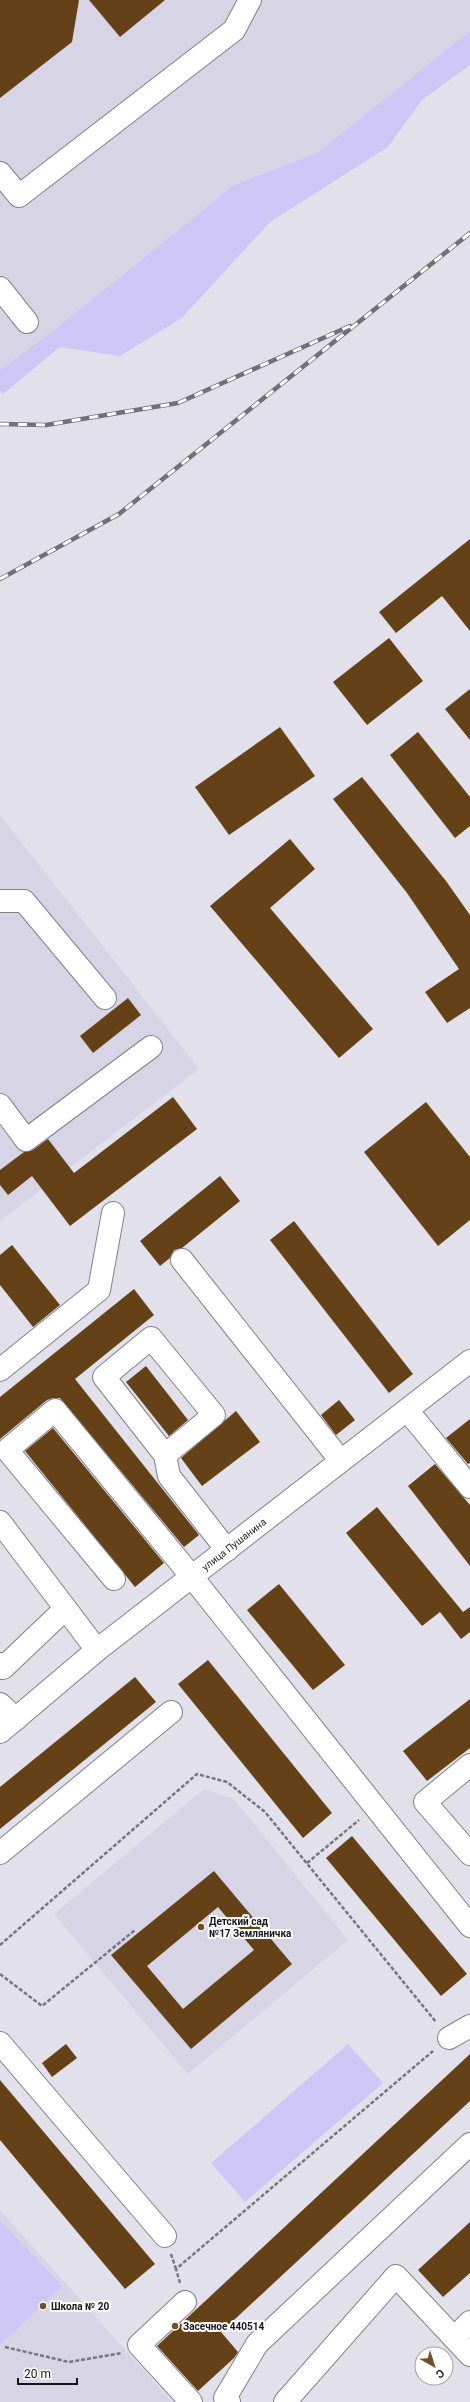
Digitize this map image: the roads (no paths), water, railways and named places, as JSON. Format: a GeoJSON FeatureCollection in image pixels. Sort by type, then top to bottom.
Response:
{"type":"FeatureCollection","features":[{"type":"Feature","properties":{"kind":"street"},"geometry":{"type":"LineString","coordinates":[[0,173],[19,196],[234,30],[250,0]]}},
{"type":"Feature","properties":{"kind":"street"},"geometry":{"type":"LineString","coordinates":[[0,288],[27,322]]}},
{"type":"Feature","properties":{"kind":"street"},"geometry":{"type":"LineString","coordinates":[[0,901],[24,901],[105,998]]}},
{"type":"Feature","properties":{"kind":"street"},"geometry":{"type":"LineString","coordinates":[[0,1105],[26,1140],[151,1047]]}},
{"type":"Feature","properties":{"kind":"street"},"geometry":{"type":"LineString","coordinates":[[0,1370],[99,1290],[114,1212]]}},
{"type":"Feature","properties":{"kind":"street"},"geometry":{"type":"LineString","coordinates":[[182,1260],[341,1462]]}},
{"type":"Feature","properties":{"kind":"street"},"geometry":{"type":"LineString","coordinates":[[165,1455],[214,1415],[151,1338],[104,1377],[165,1455],[169,1476],[227,1550]]}},
{"type":"Feature","properties":{"kind":"street","name":"улица Пушанина"},"geometry":{"type":"LineString","coordinates":[[8,1725],[96,1650],[470,1361]]}},
{"type":"Feature","properties":{"kind":"street"},"geometry":{"type":"LineString","coordinates":[[114,1579],[7,1450],[55,1410],[192,1577],[470,1926]]}},
{"type":"Feature","properties":{"kind":"street"},"geometry":{"type":"LineString","coordinates":[[407,1410],[470,1487]]}},
{"type":"Feature","properties":{"kind":"street"},"geometry":{"type":"LineString","coordinates":[[0,1522],[96,1650]]}},
{"type":"Feature","properties":{"kind":"street"},"geometry":{"type":"LineString","coordinates":[[0,1664],[3,1668],[65,1609]]}},
{"type":"Feature","properties":{"kind":"street"},"geometry":{"type":"LineString","coordinates":[[0,1704],[8,1725]]}},
{"type":"Feature","properties":{"kind":"street"},"geometry":{"type":"LineString","coordinates":[[0,1853],[170,1712]]}},
{"type":"Feature","properties":{"kind":"street"},"geometry":{"type":"LineString","coordinates":[[470,1765],[425,1802],[470,1854]]}},
{"type":"Feature","properties":{"kind":"street"},"geometry":{"type":"LineString","coordinates":[[449,2038],[470,2026]]}},
{"type":"Feature","properties":{"kind":"street"},"geometry":{"type":"LineString","coordinates":[[0,2043],[165,2236]]}},
{"type":"Feature","properties":{"kind":"street"},"geometry":{"type":"LineString","coordinates":[[222,2401],[257,2344],[470,2144]]}},
{"type":"Feature","properties":{"kind":"street"},"geometry":{"type":"LineString","coordinates":[[286,2402],[396,2276],[470,2355]]}},
{"type":"Feature","properties":{"kind":"street"},"geometry":{"type":"LineString","coordinates":[[185,2302],[140,2346],[191,2402]]}},
{"type":"Feature","properties":{"kind":"street"},"geometry":{"type":"LineString","coordinates":[[454,2338],[470,2322]]}},
{"type":"Feature","properties":{"kind":"railway"},"geometry":{"type":"LineString","coordinates":[[0,579],[119,514],[470,233]]}},
{"type":"Feature","properties":{"kind":"railway"},"geometry":{"type":"LineString","coordinates":[[0,424],[46,425],[178,403],[350,326]]}},
{"type":"Feature","properties":{"kind":"place","name":"Детский сад №17 Земляничка"},"geometry":{"type":"Point","coordinates":[201,1927]}},
{"type":"Feature","properties":{"kind":"place","name":"Школа № 20"},"geometry":{"type":"Point","coordinates":[43,2306]}},
{"type":"Feature","properties":{"kind":"place","name":"Засечное 440514"},"geometry":{"type":"Point","coordinates":[175,2326]}}]}
